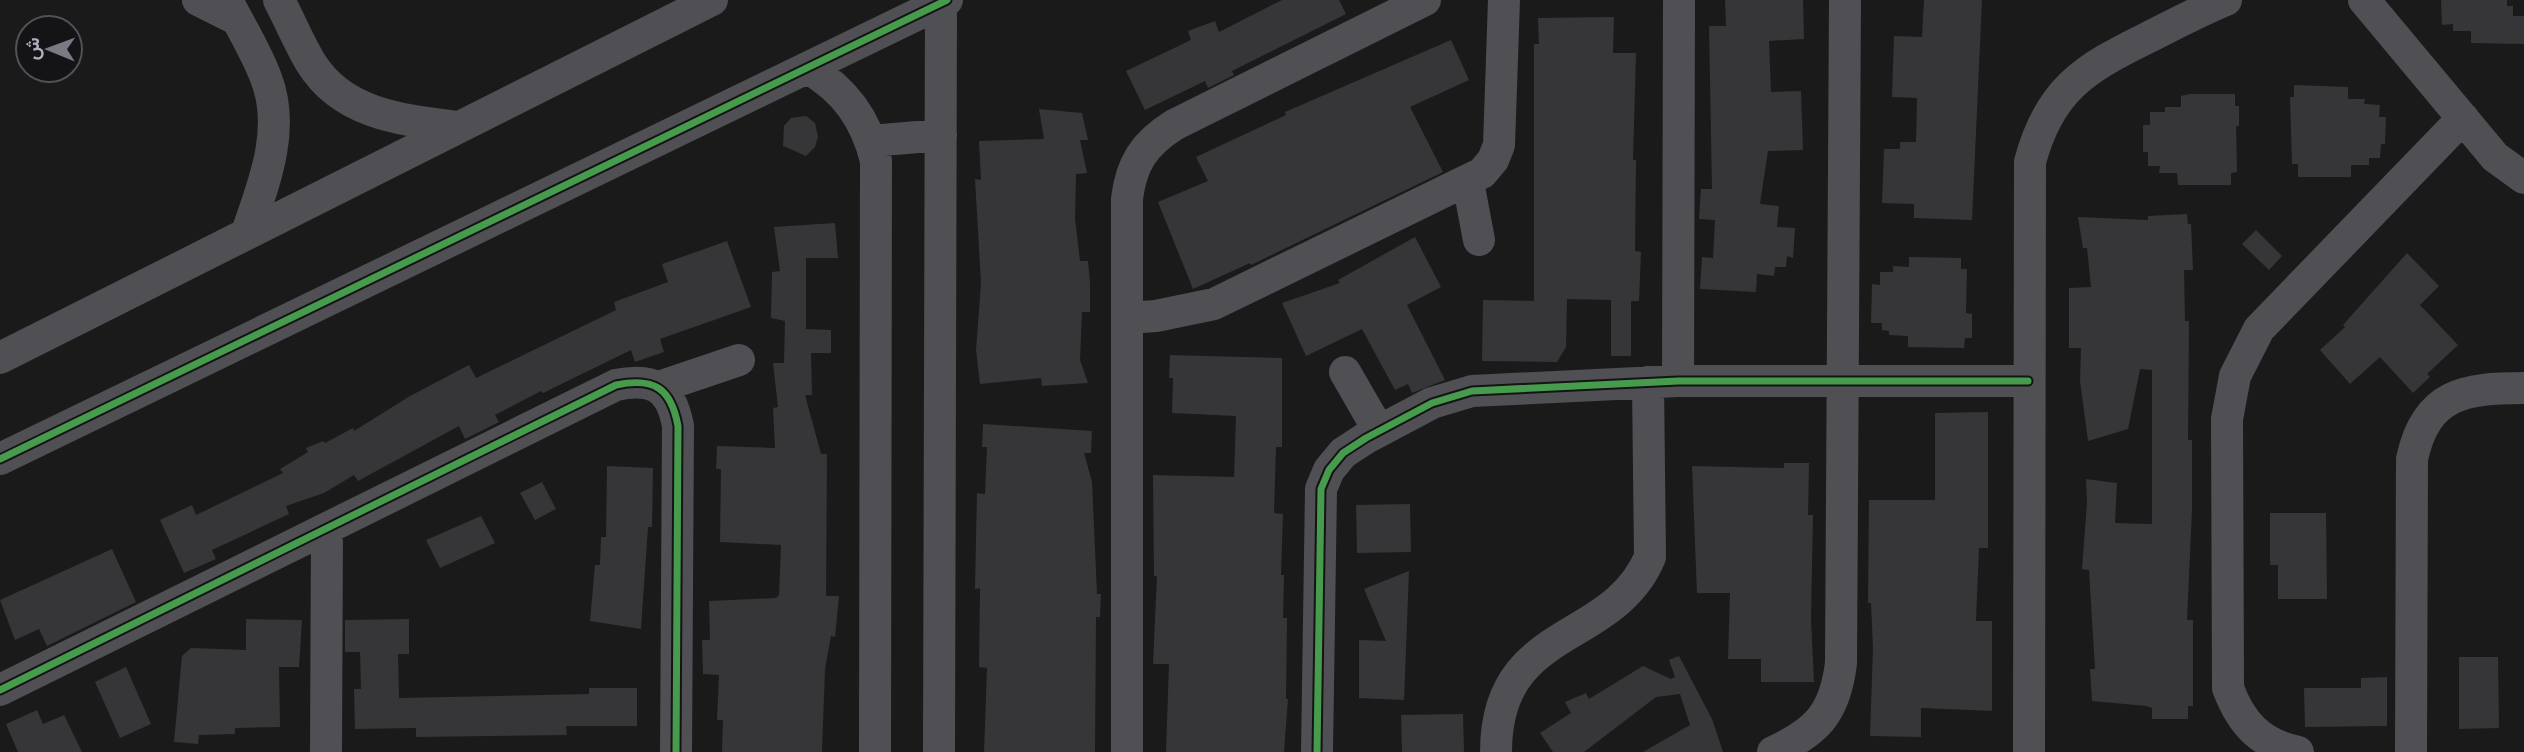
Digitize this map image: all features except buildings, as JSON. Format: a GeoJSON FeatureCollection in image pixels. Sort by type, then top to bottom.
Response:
{"type":"FeatureCollection","features":[{"type":"Feature","properties":{"kind":"street"},"geometry":{"type":"LineString","coordinates":[[198,0],[232,9],[267,80],[273,111],[273,143],[267,175],[247,232]]}},
{"type":"Feature","properties":{"kind":"street"},"geometry":{"type":"LineString","coordinates":[[279,0],[312,65],[335,90],[364,108],[396,119],[458,127]]}},
{"type":"Feature","properties":{"kind":"street"},"geometry":{"type":"LineString","coordinates":[[0,358],[712,0]]}},
{"type":"Feature","properties":{"kind":"street"},"geometry":{"type":"LineString","coordinates":[[1127,752],[1127,199],[1130,177],[1138,156],[1154,138],[1174,125],[1425,0]]}},
{"type":"Feature","properties":{"kind":"street"},"geometry":{"type":"LineString","coordinates":[[1127,318],[1156,316],[1214,304],[1468,182],[1493,160],[1499,145],[1504,0]]}},
{"type":"Feature","properties":{"kind":"street"},"geometry":{"type":"LineString","coordinates":[[1496,752],[1500,709],[1518,672],[1532,657],[1630,591],[1642,575],[1650,557],[1663,382],[1679,0]]}},
{"type":"Feature","properties":{"kind":"street"},"geometry":{"type":"LineString","coordinates":[[1786,749],[1812,730],[1828,711],[1838,688],[1841,663],[1845,0]]}},
{"type":"Feature","properties":{"kind":"street"},"geometry":{"type":"LineString","coordinates":[[2364,0],[2495,157],[2524,178]]}},
{"type":"Feature","properties":{"kind":"street"},"geometry":{"type":"LineString","coordinates":[[0,459],[944,2],[941,135],[939,752]]}},
{"type":"Feature","properties":{"kind":"street"},"geometry":{"type":"LineString","coordinates":[[2029,752],[2029,162],[2037,134],[2050,108],[2068,85],[2091,66],[2213,3]]}},
{"type":"Feature","properties":{"kind":"street"},"geometry":{"type":"LineString","coordinates":[[267,80],[292,81],[312,65]]}},
{"type":"Feature","properties":{"kind":"street"},"geometry":{"type":"LineString","coordinates":[[808,68],[846,98],[863,122],[871,141],[877,182],[875,752]]}},
{"type":"Feature","properties":{"kind":"street"},"geometry":{"type":"LineString","coordinates":[[2298,752],[2267,742],[2254,742],[2237,712],[2228,688],[2227,419],[2235,376],[2245,351],[2277,309],[2463,118]]}},
{"type":"Feature","properties":{"kind":"street"},"geometry":{"type":"LineString","coordinates":[[871,141],[941,135]]}},
{"type":"Feature","properties":{"kind":"street"},"geometry":{"type":"LineString","coordinates":[[1468,182],[1479,240]]}},
{"type":"Feature","properties":{"kind":"street"},"geometry":{"type":"LineString","coordinates":[[659,387],[738,360]]}},
{"type":"Feature","properties":{"kind":"street"},"geometry":{"type":"LineString","coordinates":[[1345,372],[1379,430]]}},
{"type":"Feature","properties":{"kind":"street"},"geometry":{"type":"LineString","coordinates":[[0,690],[616,384],[638,380],[659,387],[674,404],[678,426],[676,752]]}},
{"type":"Feature","properties":{"kind":"street"},"geometry":{"type":"LineString","coordinates":[[1317,752],[1321,489],[1329,470],[1343,453],[1379,430],[1432,403],[1472,391],[1663,382],[2028,381]]}},
{"type":"Feature","properties":{"kind":"street"},"geometry":{"type":"LineString","coordinates":[[2411,752],[2412,458],[2416,436],[2436,409],[2465,391],[2524,388]]}},
{"type":"Feature","properties":{"kind":"street"},"geometry":{"type":"LineString","coordinates":[[326,752],[327,528]]}},
{"type":"Feature","properties":{"kind":"cycle path"},"geometry":{"type":"LineString","coordinates":[[0,459],[947,0]]}},
{"type":"Feature","properties":{"kind":"cycle path"},"geometry":{"type":"LineString","coordinates":[[1317,752],[1321,489],[1329,470],[1343,453],[1432,403],[1472,391],[1678,381],[2028,381]]}},
{"type":"Feature","properties":{"kind":"cycle path"},"geometry":{"type":"LineString","coordinates":[[0,690],[616,385],[641,383],[659,388],[665,394],[671,402],[678,426],[676,752]]}}]}
